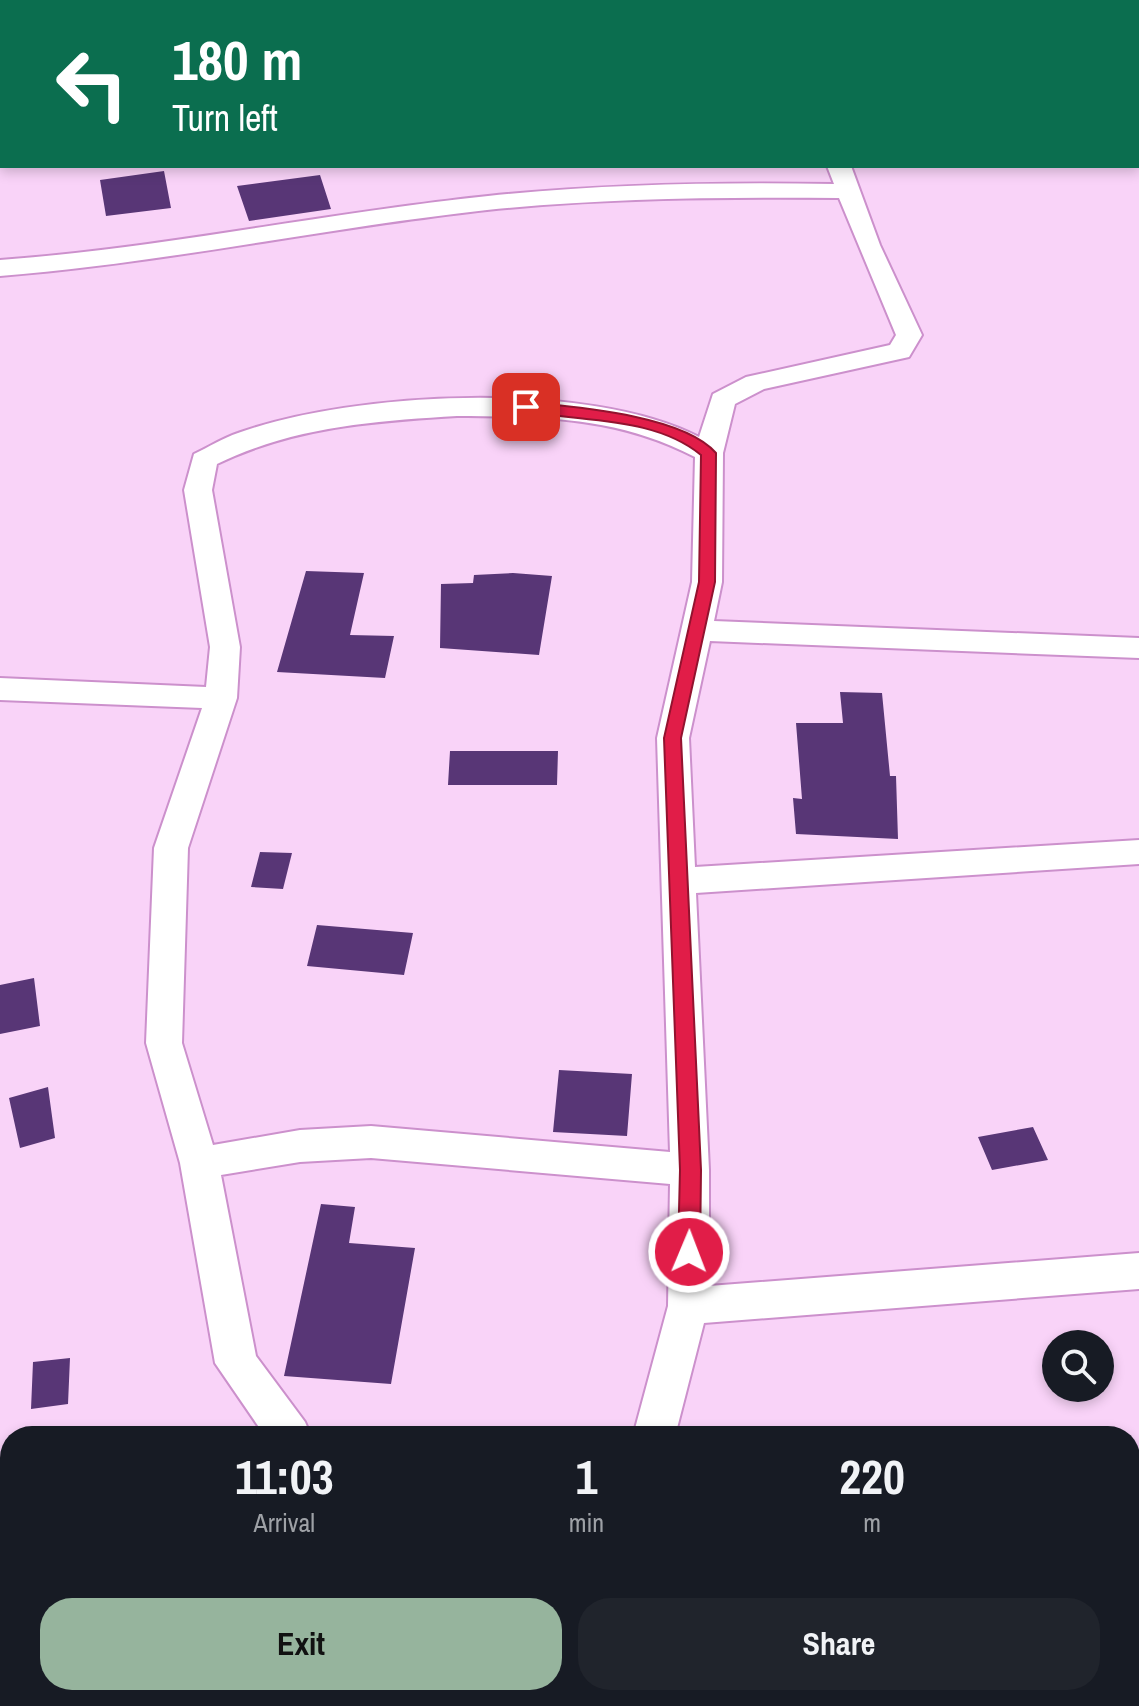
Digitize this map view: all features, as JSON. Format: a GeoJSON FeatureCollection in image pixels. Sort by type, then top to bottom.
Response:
{"type":"FeatureCollection","features":[{"type":"Feature","properties":{"kind":"street"},"geometry":{"type":"LineString","coordinates":[[0,268],[154,254],[442,208],[742,190],[843,178],[868,245],[909,335],[900,351],[755,383],[723,400],[709,453],[707,582],[694,630],[673,738],[690,1170],[688,1306],[657,1426]]}},
{"type":"Feature","properties":{"kind":"street"},"geometry":{"type":"LineString","coordinates":[[283,1426],[236,1363],[199,1163],[164,1043],[171,848],[221,698],[225,647],[198,490],[204,460],[227,444],[352,418],[447,407],[526,407],[605,415],[691,439],[709,453]]}},
{"type":"Feature","properties":{"kind":"street"},"geometry":{"type":"LineString","coordinates":[[694,630],[1139,648]]}},
{"type":"Feature","properties":{"kind":"street"},"geometry":{"type":"LineString","coordinates":[[0,689],[221,698]]}},
{"type":"Feature","properties":{"kind":"street"},"geometry":{"type":"LineString","coordinates":[[678,881],[1139,852]]}},
{"type":"Feature","properties":{"kind":"street"},"geometry":{"type":"LineString","coordinates":[[199,1163],[300,1146],[371,1142],[690,1170]]}},
{"type":"Feature","properties":{"kind":"street"},"geometry":{"type":"LineString","coordinates":[[688,1306],[1139,1271]]}},
{"type":"Feature","properties":{"kind":"building"},"geometry":{"type":"Polygon","coordinates":[[[164,171],[171,208],[106,216],[100,180],[164,171]]]}},
{"type":"Feature","properties":{"kind":"building"},"geometry":{"type":"Polygon","coordinates":[[[320,175],[331,209],[249,221],[237,186],[320,175]]]}},
{"type":"Feature","properties":{"kind":"building"},"geometry":{"type":"Polygon","coordinates":[[[306,571],[364,573],[350,635],[394,636],[385,678],[277,672],[306,571]]]}},
{"type":"Feature","properties":{"kind":"building"},"geometry":{"type":"Polygon","coordinates":[[[513,573],[552,576],[539,655],[440,648],[441,584],[473,583],[474,575],[513,573]]]}},
{"type":"Feature","properties":{"kind":"building"},"geometry":{"type":"Polygon","coordinates":[[[840,692],[882,693],[890,776],[896,776],[898,839],[796,834],[793,798],[802,799],[796,723],[843,723],[840,692]]]}},
{"type":"Feature","properties":{"kind":"building"},"geometry":{"type":"Polygon","coordinates":[[[450,751],[558,751],[557,785],[448,785],[450,751]]]}},
{"type":"Feature","properties":{"kind":"building"},"geometry":{"type":"Polygon","coordinates":[[[260,852],[292,853],[283,889],[251,887],[260,852]]]}},
{"type":"Feature","properties":{"kind":"building"},"geometry":{"type":"Polygon","coordinates":[[[317,925],[413,933],[404,975],[307,966],[317,925]]]}},
{"type":"Feature","properties":{"kind":"building"},"geometry":{"type":"Polygon","coordinates":[[[34,978],[40,1026],[0,1034],[0,985],[34,978]]]}},
{"type":"Feature","properties":{"kind":"building"},"geometry":{"type":"Polygon","coordinates":[[[559,1070],[632,1074],[627,1136],[553,1132],[559,1070]]]}},
{"type":"Feature","properties":{"kind":"building"},"geometry":{"type":"Polygon","coordinates":[[[48,1087],[55,1138],[20,1148],[9,1098],[48,1087]]]}},
{"type":"Feature","properties":{"kind":"building"},"geometry":{"type":"Polygon","coordinates":[[[1033,1127],[1048,1160],[992,1170],[978,1137],[1033,1127]]]}},
{"type":"Feature","properties":{"kind":"building"},"geometry":{"type":"Polygon","coordinates":[[[321,1204],[355,1207],[349,1243],[415,1248],[391,1384],[284,1376],[321,1204]]]}},
{"type":"Feature","properties":{"kind":"building"},"geometry":{"type":"Polygon","coordinates":[[[70,1358],[68,1404],[31,1409],[33,1362],[70,1358]]]}},
{"type":"Feature","properties":{"kind":"route"},"geometry":{"type":"LineString","coordinates":[[526,407],[605,415],[691,439],[709,453],[707,582],[694,630],[673,738],[690,1170],[689,1252]]}}]}
